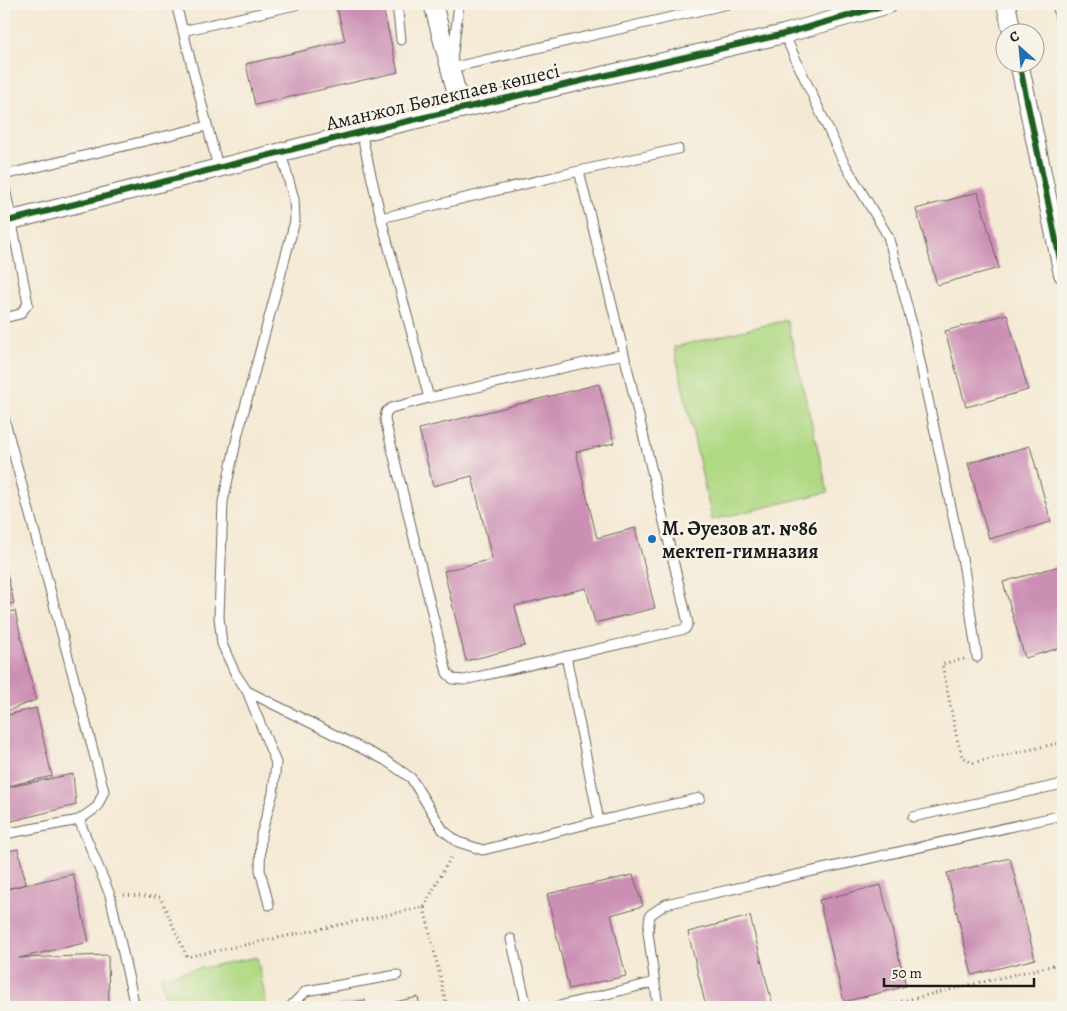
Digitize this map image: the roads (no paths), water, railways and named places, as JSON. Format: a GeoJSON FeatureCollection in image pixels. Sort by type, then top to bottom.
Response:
{"type":"FeatureCollection","features":[{"type":"Feature","properties":{"kind":"street"},"geometry":{"type":"LineString","coordinates":[[434,4],[461,109]]}},
{"type":"Feature","properties":{"kind":"street","name":"Аманжол Бөлекпаев көшесі"},"geometry":{"type":"LineString","coordinates":[[8,221],[360,132],[784,34],[889,4]]}},
{"type":"Feature","properties":{"kind":"street"},"geometry":{"type":"LineString","coordinates":[[1006,4],[1010,22]]}},
{"type":"Feature","properties":{"kind":"street"},"geometry":{"type":"LineString","coordinates":[[1021,72],[1063,274]]}},
{"type":"Feature","properties":{"kind":"lane"},"geometry":{"type":"LineString","coordinates":[[396,4],[401,40]]}},
{"type":"Feature","properties":{"kind":"lane"},"geometry":{"type":"LineString","coordinates":[[459,4],[450,68],[728,4]]}},
{"type":"Feature","properties":{"kind":"lane"},"geometry":{"type":"LineString","coordinates":[[1057,4],[1063,30]]}},
{"type":"Feature","properties":{"kind":"lane"},"geometry":{"type":"LineString","coordinates":[[183,31],[295,5]]}},
{"type":"Feature","properties":{"kind":"lane"},"geometry":{"type":"LineString","coordinates":[[178,12],[218,167]]}},
{"type":"Feature","properties":{"kind":"lane"},"geometry":{"type":"LineString","coordinates":[[784,34],[843,161],[888,236],[912,324],[964,568],[976,657]]}},
{"type":"Feature","properties":{"kind":"lane"},"geometry":{"type":"LineString","coordinates":[[4,175],[207,126]]}},
{"type":"Feature","properties":{"kind":"lane"},"geometry":{"type":"LineString","coordinates":[[360,132],[429,398]]}},
{"type":"Feature","properties":{"kind":"lane"},"geometry":{"type":"LineString","coordinates":[[381,218],[678,149]]}},
{"type":"Feature","properties":{"kind":"lane"},"geometry":{"type":"LineString","coordinates":[[269,905],[260,870],[261,835],[273,793],[276,763],[247,691],[235,673],[222,644],[219,617],[223,502],[238,433],[295,220],[294,199],[281,152]]}},
{"type":"Feature","properties":{"kind":"lane"},"geometry":{"type":"LineString","coordinates":[[579,171],[624,354],[688,623],[685,629],[464,680],[453,679],[447,673],[385,420],[386,412],[391,408],[429,398],[624,354]]}},
{"type":"Feature","properties":{"kind":"lane"},"geometry":{"type":"LineString","coordinates":[[4,183],[8,221],[28,304],[20,314],[4,318]]}},
{"type":"Feature","properties":{"kind":"lane"},"geometry":{"type":"LineString","coordinates":[[4,418],[104,791],[97,807],[78,820],[4,834]]}},
{"type":"Feature","properties":{"kind":"lane"},"geometry":{"type":"LineString","coordinates":[[566,656],[599,821]]}},
{"type":"Feature","properties":{"kind":"lane"},"geometry":{"type":"LineString","coordinates":[[247,691],[385,760],[411,778],[443,830],[458,842],[483,850],[700,798]]}},
{"type":"Feature","properties":{"kind":"lane"},"geometry":{"type":"LineString","coordinates":[[914,817],[1063,784]]}},
{"type":"Feature","properties":{"kind":"lane"},"geometry":{"type":"LineString","coordinates":[[658,1007],[648,932],[650,915],[666,904],[1063,815]]}},
{"type":"Feature","properties":{"kind":"lane"},"geometry":{"type":"LineString","coordinates":[[78,820],[110,895],[135,1007]]}},
{"type":"Feature","properties":{"kind":"lane"},"geometry":{"type":"LineString","coordinates":[[512,939],[527,1007]]}},
{"type":"Feature","properties":{"kind":"lane"},"geometry":{"type":"LineString","coordinates":[[290,1007],[306,991],[397,975]]}},
{"type":"Feature","properties":{"kind":"lane"},"geometry":{"type":"LineString","coordinates":[[555,1007],[655,982]]}},
{"type":"Feature","properties":{"kind":"place","name":"М. Әуезов ат. №86 мектеп-гимназия"},"geometry":{"type":"Point","coordinates":[652,539]}}]}
